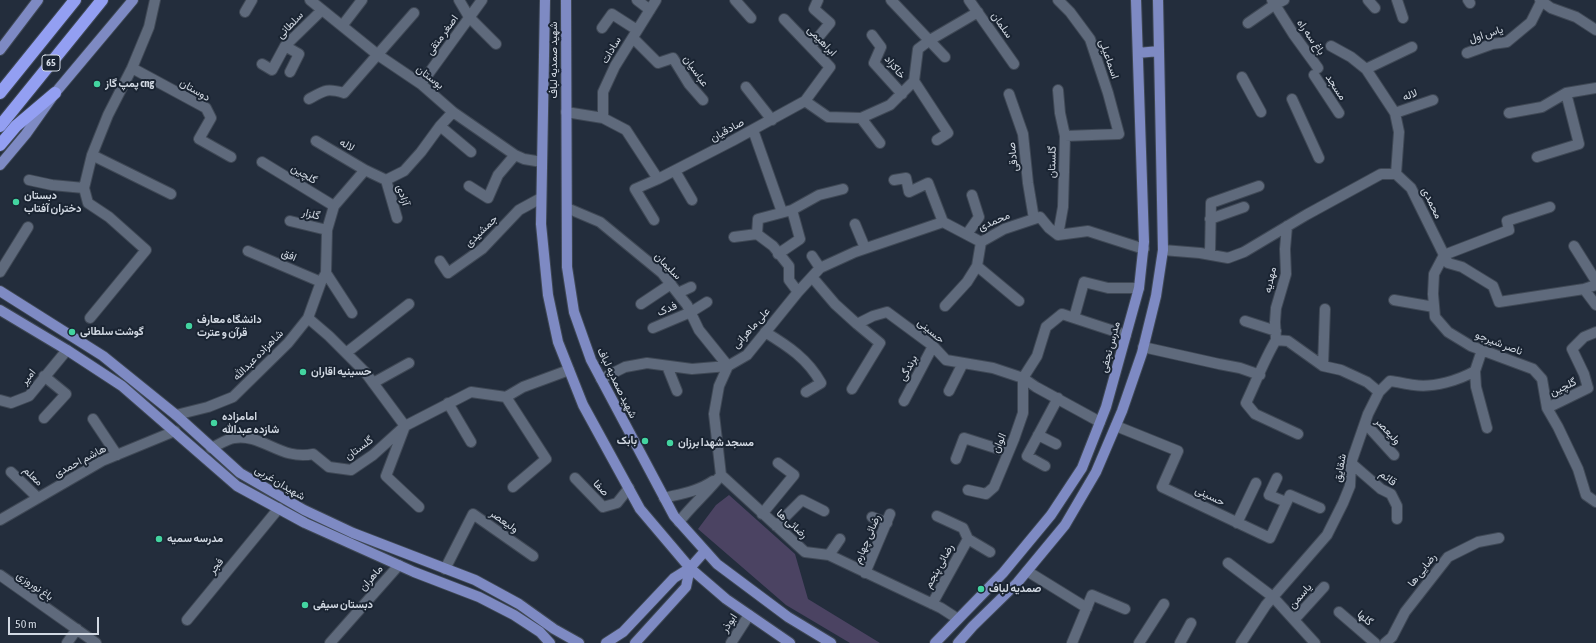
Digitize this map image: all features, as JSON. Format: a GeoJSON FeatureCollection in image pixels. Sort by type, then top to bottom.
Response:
{"type":"FeatureCollection","features":[{"type":"Feature","properties":{"kind":"highway","name":"65"},"geometry":{"type":"LineString","coordinates":[[0,92],[75,0]]}},
{"type":"Feature","properties":{"kind":"highway","name":"65"},"geometry":{"type":"LineString","coordinates":[[0,126],[102,0]]}},
{"type":"Feature","properties":{"kind":"highway"},"geometry":{"type":"LineString","coordinates":[[0,145],[16,126],[55,93]]}},
{"type":"Feature","properties":{"kind":"main road"},"geometry":{"type":"LineString","coordinates":[[0,50],[38,0]]}},
{"type":"Feature","properties":{"kind":"main road"},"geometry":{"type":"LineString","coordinates":[[0,165],[26,134],[55,93],[133,0]]}},
{"type":"Feature","properties":{"kind":"main road","name":"شهید صمدیه لباف"},"geometry":{"type":"LineString","coordinates":[[545,0],[541,224],[548,295],[558,342],[583,405],[640,509],[690,568],[726,599],[790,643]]}},
{"type":"Feature","properties":{"kind":"main road","name":"شهید صمدیه لباف"},"geometry":{"type":"LineString","coordinates":[[566,0],[567,267],[574,312],[591,360],[664,498],[679,522],[717,564],[788,617],[830,643]]}},
{"type":"Feature","properties":{"kind":"main road","name":"مدرس نجفی"},"geometry":{"type":"LineString","coordinates":[[935,643],[1003,573],[1051,515],[1082,468],[1106,407],[1139,288],[1144,249],[1136,0]]}},
{"type":"Feature","properties":{"kind":"main road"},"geometry":{"type":"LineString","coordinates":[[962,642],[1027,572],[1065,525],[1096,472],[1116,426],[1143,347],[1156,296],[1163,250],[1158,0]]}},
{"type":"Feature","properties":{"kind":"main road"},"geometry":{"type":"LineString","coordinates":[[1138,53],[1160,51]]}},
{"type":"Feature","properties":{"kind":"main road","name":"شهیدان غربی"},"geometry":{"type":"LineString","coordinates":[[0,291],[103,356],[176,415],[240,473],[304,510],[352,533],[475,580],[518,604],[554,629],[579,643]]}},
{"type":"Feature","properties":{"kind":"main road","name":"شهیدان غربی"},"geometry":{"type":"LineString","coordinates":[[0,310],[67,350],[122,386],[237,486],[305,523],[398,565],[479,597],[514,615],[540,632],[550,643]]}},
{"type":"Feature","properties":{"kind":"main road"},"geometry":{"type":"LineString","coordinates":[[606,643],[623,632],[674,578],[690,568],[705,551]]}},
{"type":"Feature","properties":{"kind":"main road"},"geometry":{"type":"LineString","coordinates":[[635,643],[686,587],[690,568]]}},
{"type":"Feature","properties":{"kind":"street"},"geometry":{"type":"LineString","coordinates":[[90,318],[146,250],[109,217],[88,203],[84,188],[92,155],[108,114],[132,68],[149,27],[155,0]]}},
{"type":"Feature","properties":{"kind":"street"},"geometry":{"type":"LineString","coordinates":[[245,12],[252,0]]}},
{"type":"Feature","properties":{"kind":"street","name":"بوستان"},"geometry":{"type":"LineString","coordinates":[[310,0],[378,56],[421,84],[453,112],[515,155],[524,159],[542,162]]}},
{"type":"Feature","properties":{"kind":"street"},"geometry":{"type":"LineString","coordinates":[[342,26],[362,0]]}},
{"type":"Feature","properties":{"kind":"street"},"geometry":{"type":"LineString","coordinates":[[459,0],[469,17],[496,44]]}},
{"type":"Feature","properties":{"kind":"street","name":"اصغر متقی"},"geometry":{"type":"LineString","coordinates":[[421,84],[482,0]]}},
{"type":"Feature","properties":{"kind":"street"},"geometry":{"type":"LineString","coordinates":[[637,0],[650,10]]}},
{"type":"Feature","properties":{"kind":"street","name":"سادات"},"geometry":{"type":"LineString","coordinates":[[603,118],[603,92],[615,66],[656,0]]}},
{"type":"Feature","properties":{"kind":"street"},"geometry":{"type":"LineString","coordinates":[[735,0],[751,18]]}},
{"type":"Feature","properties":{"kind":"street"},"geometry":{"type":"LineString","coordinates":[[811,46],[830,23],[814,9],[818,0]]}},
{"type":"Feature","properties":{"kind":"street"},"geometry":{"type":"LineString","coordinates":[[891,0],[945,57]]}},
{"type":"Feature","properties":{"kind":"street","name":"سلمان"},"geometry":{"type":"LineString","coordinates":[[970,0],[1014,64]]}},
{"type":"Feature","properties":{"kind":"street","name":"اسماعیلی"},"geometry":{"type":"LineString","coordinates":[[1058,0],[1070,12],[1090,40],[1108,94],[1119,134],[1065,136]]}},
{"type":"Feature","properties":{"kind":"street"},"geometry":{"type":"LineString","coordinates":[[1248,23],[1273,2],[1284,0]]}},
{"type":"Feature","properties":{"kind":"street"},"geometry":{"type":"LineString","coordinates":[[1397,0],[1403,18]]}},
{"type":"Feature","properties":{"kind":"street"},"geometry":{"type":"LineString","coordinates":[[1541,0],[1551,8],[1576,17],[1596,30]]}},
{"type":"Feature","properties":{"kind":"street","name":"یاس اول"},"geometry":{"type":"LineString","coordinates":[[1467,53],[1492,44],[1507,42],[1531,22],[1541,0]]}},
{"type":"Feature","properties":{"kind":"street","name":"باغ سه راه"},"geometry":{"type":"LineString","coordinates":[[1273,2],[1316,71]]}},
{"type":"Feature","properties":{"kind":"street","name":"سلطانی"},"geometry":{"type":"LineString","coordinates":[[262,64],[272,70],[285,46],[322,10]]}},
{"type":"Feature","properties":{"kind":"street"},"geometry":{"type":"LineString","coordinates":[[805,101],[828,117],[862,118],[890,105],[914,81],[918,49],[930,40],[978,12]]}},
{"type":"Feature","properties":{"kind":"street"},"geometry":{"type":"LineString","coordinates":[[309,99],[330,89],[344,93],[378,56],[414,13]]}},
{"type":"Feature","properties":{"kind":"street"},"geometry":{"type":"LineString","coordinates":[[602,28],[612,14],[635,34]]}},
{"type":"Feature","properties":{"kind":"street","name":"ابراهیمی"},"geometry":{"type":"LineString","coordinates":[[784,19],[830,67],[805,101]]}},
{"type":"Feature","properties":{"kind":"street","name":"عباسیان"},"geometry":{"type":"LineString","coordinates":[[635,34],[658,63],[673,58],[690,84],[703,100]]}},
{"type":"Feature","properties":{"kind":"street","name":"خاکزاد"},"geometry":{"type":"LineString","coordinates":[[872,35],[881,47],[874,63],[902,94]]}},
{"type":"Feature","properties":{"kind":"street"},"geometry":{"type":"LineString","coordinates":[[285,46],[299,54],[290,72]]}},
{"type":"Feature","properties":{"kind":"street"},"geometry":{"type":"LineString","coordinates":[[1163,250],[1210,254],[1228,258],[1244,252],[1287,226],[1381,174],[1396,174],[1399,132],[1395,113],[1366,69],[1352,57],[1331,46]]}},
{"type":"Feature","properties":{"kind":"street"},"geometry":{"type":"LineString","coordinates":[[1366,69],[1412,47]]}},
{"type":"Feature","properties":{"kind":"street","name":"دوستان"},"geometry":{"type":"LineString","coordinates":[[132,68],[206,108],[212,118],[199,139],[231,157]]}},
{"type":"Feature","properties":{"kind":"street","name":"مسجد"},"geometry":{"type":"LineString","coordinates":[[1316,71],[1339,113]]}},
{"type":"Feature","properties":{"kind":"street"},"geometry":{"type":"LineString","coordinates":[[1242,77],[1262,112]]}},
{"type":"Feature","properties":{"kind":"street"},"geometry":{"type":"LineString","coordinates":[[914,81],[948,133],[937,140]]}},
{"type":"Feature","properties":{"kind":"street"},"geometry":{"type":"LineString","coordinates":[[746,87],[772,120]]}},
{"type":"Feature","properties":{"kind":"street"},"geometry":{"type":"LineString","coordinates":[[1509,113],[1542,107],[1566,93],[1596,88]]}},
{"type":"Feature","properties":{"kind":"street","name":"گلستان"},"geometry":{"type":"LineString","coordinates":[[1058,90],[1060,113],[1065,136],[1063,207],[1058,235]]}},
{"type":"Feature","properties":{"kind":"street"},"geometry":{"type":"LineString","coordinates":[[1536,157],[1579,144],[1566,93]]}},
{"type":"Feature","properties":{"kind":"street","name":"صادقی"},"geometry":{"type":"LineString","coordinates":[[1009,94],[1023,134],[1028,183],[1034,219]]}},
{"type":"Feature","properties":{"kind":"street"},"geometry":{"type":"LineString","coordinates":[[1292,99],[1319,158]]}},
{"type":"Feature","properties":{"kind":"street","name":"لاله"},"geometry":{"type":"LineString","coordinates":[[1395,113],[1433,100]]}},
{"type":"Feature","properties":{"kind":"street","name":"صادقیان"},"geometry":{"type":"LineString","coordinates":[[654,220],[635,189],[658,179],[753,130],[805,101]]}},
{"type":"Feature","properties":{"kind":"street"},"geometry":{"type":"LineString","coordinates":[[365,170],[386,180],[404,172],[440,126],[453,112]]}},
{"type":"Feature","properties":{"kind":"street"},"geometry":{"type":"LineString","coordinates":[[566,112],[603,118],[626,130],[658,179]]}},
{"type":"Feature","properties":{"kind":"street"},"geometry":{"type":"LineString","coordinates":[[862,118],[880,143]]}},
{"type":"Feature","properties":{"kind":"street"},"geometry":{"type":"LineString","coordinates":[[440,126],[471,152]]}},
{"type":"Feature","properties":{"kind":"street"},"geometry":{"type":"LineString","coordinates":[[753,130],[800,239],[778,254]]}},
{"type":"Feature","properties":{"kind":"street","name":"لاله"},"geometry":{"type":"LineString","coordinates":[[316,141],[365,170]]}},
{"type":"Feature","properties":{"kind":"street"},"geometry":{"type":"LineString","coordinates":[[92,155],[171,194]]}},
{"type":"Feature","properties":{"kind":"street"},"geometry":{"type":"LineString","coordinates":[[469,186],[488,198],[498,175],[515,155]]}},
{"type":"Feature","properties":{"kind":"street","name":"گلچین"},"geometry":{"type":"LineString","coordinates":[[262,162],[334,206]]}},
{"type":"Feature","properties":{"kind":"street","name":"شاهزاده عبدالله"},"geometry":{"type":"LineString","coordinates":[[176,415],[208,407],[233,397],[288,343],[308,318],[324,278],[327,230],[334,206],[365,170]]}},
{"type":"Feature","properties":{"kind":"street"},"geometry":{"type":"LineString","coordinates":[[675,170],[692,200]]}},
{"type":"Feature","properties":{"kind":"street","name":"محمدی"},"geometry":{"type":"LineString","coordinates":[[1396,174],[1411,188],[1448,263],[1462,267],[1493,286],[1499,302],[1584,289],[1596,285]]}},
{"type":"Feature","properties":{"kind":"street"},"geometry":{"type":"LineString","coordinates":[[852,389],[880,343],[835,304],[812,277],[820,268],[865,248],[944,222],[928,183],[909,192],[906,178],[894,180]]}},
{"type":"Feature","properties":{"kind":"street"},"geometry":{"type":"LineString","coordinates":[[30,180],[52,185],[84,188]]}},
{"type":"Feature","properties":{"kind":"street","name":"آزادی"},"geometry":{"type":"LineString","coordinates":[[386,180],[397,218]]}},
{"type":"Feature","properties":{"kind":"street"},"geometry":{"type":"LineString","coordinates":[[1210,254],[1211,203],[1259,186]]}},
{"type":"Feature","properties":{"kind":"street"},"geometry":{"type":"LineString","coordinates":[[757,234],[758,219],[787,211],[819,195],[843,189]]}},
{"type":"Feature","properties":{"kind":"street"},"geometry":{"type":"LineString","coordinates":[[967,234],[979,218],[972,195]]}},
{"type":"Feature","properties":{"kind":"street","name":"جمشیدی"},"geometry":{"type":"LineString","coordinates":[[440,261],[448,273],[482,249],[519,210],[541,198]]}},
{"type":"Feature","properties":{"kind":"street"},"geometry":{"type":"LineString","coordinates":[[1210,219],[1244,207]]}},
{"type":"Feature","properties":{"kind":"street"},"geometry":{"type":"LineString","coordinates":[[1444,255],[1509,230],[1507,221],[1550,207]]}},
{"type":"Feature","properties":{"kind":"street","name":"سلیمان"},"geometry":{"type":"LineString","coordinates":[[567,208],[600,222],[662,273],[687,305],[699,330],[728,366]]}},
{"type":"Feature","properties":{"kind":"street"},"geometry":{"type":"LineString","coordinates":[[1034,219],[1040,217],[1049,228],[1058,235],[1088,231],[1144,249]]}},
{"type":"Feature","properties":{"kind":"street","name":"محمدی"},"geometry":{"type":"LineString","coordinates":[[944,222],[981,242],[1004,229],[1034,219]]}},
{"type":"Feature","properties":{"kind":"street","name":"گلزار"},"geometry":{"type":"LineString","coordinates":[[290,221],[327,230]]}},
{"type":"Feature","properties":{"kind":"street"},"geometry":{"type":"LineString","coordinates":[[855,224],[865,248]]}},
{"type":"Feature","properties":{"kind":"street","name":"مهدیه"},"geometry":{"type":"LineString","coordinates":[[1276,336],[1276,308],[1286,274],[1285,249],[1287,226]]}},
{"type":"Feature","properties":{"kind":"street"},"geometry":{"type":"LineString","coordinates":[[0,272],[28,227]]}},
{"type":"Feature","properties":{"kind":"street"},"geometry":{"type":"LineString","coordinates":[[734,238],[757,234],[773,246],[789,266],[789,280],[798,292]]}},
{"type":"Feature","properties":{"kind":"street"},"geometry":{"type":"LineString","coordinates":[[946,306],[967,282],[976,266],[981,242]]}},
{"type":"Feature","properties":{"kind":"street"},"geometry":{"type":"LineString","coordinates":[[1574,246],[1596,281]]}},
{"type":"Feature","properties":{"kind":"street","name":"افق"},"geometry":{"type":"LineString","coordinates":[[248,251],[324,278]]}},
{"type":"Feature","properties":{"kind":"street","name":"ناصر شیرجو"},"geometry":{"type":"LineString","coordinates":[[1444,255],[1434,274],[1433,294],[1435,317],[1448,332],[1471,346],[1533,369],[1542,379],[1547,408],[1578,469],[1586,495],[1596,502]]}},
{"type":"Feature","properties":{"kind":"street"},"geometry":{"type":"LineString","coordinates":[[812,256],[820,268]]}},
{"type":"Feature","properties":{"kind":"street"},"geometry":{"type":"LineString","coordinates":[[976,266],[1019,301]]}},
{"type":"Feature","properties":{"kind":"street","name":"علی ماهرانی"},"geometry":{"type":"LineString","coordinates":[[601,380],[625,367],[647,363],[692,369],[728,366],[747,355],[812,277]]}},
{"type":"Feature","properties":{"kind":"street"},"geometry":{"type":"LineString","coordinates":[[324,278],[352,313]]}},
{"type":"Feature","properties":{"kind":"street"},"geometry":{"type":"LineString","coordinates":[[1074,318],[1084,282],[1108,288],[1139,288]]}},
{"type":"Feature","properties":{"kind":"street"},"geometry":{"type":"LineString","coordinates":[[641,304],[671,284]]}},
{"type":"Feature","properties":{"kind":"street"},"geometry":{"type":"LineString","coordinates":[[678,293],[691,287]]}},
{"type":"Feature","properties":{"kind":"street"},"geometry":{"type":"LineString","coordinates":[[1584,289],[1596,305]]}},
{"type":"Feature","properties":{"kind":"street"},"geometry":{"type":"LineString","coordinates":[[1394,300],[1434,307]]}},
{"type":"Feature","properties":{"kind":"street","name":"فدک"},"geometry":{"type":"LineString","coordinates":[[653,328],[691,312],[707,302]]}},
{"type":"Feature","properties":{"kind":"street"},"geometry":{"type":"LineString","coordinates":[[346,353],[410,304]]}},
{"type":"Feature","properties":{"kind":"street"},"geometry":{"type":"LineString","coordinates":[[1323,366],[1325,309]]}},
{"type":"Feature","properties":{"kind":"street","name":"حسینی"},"geometry":{"type":"LineString","coordinates":[[857,324],[873,316],[887,312],[933,346],[946,360],[993,368],[1023,378],[1036,387],[1100,422]]}},
{"type":"Feature","properties":{"kind":"street"},"geometry":{"type":"LineString","coordinates":[[1023,378],[1037,356],[1046,327],[1062,314],[1126,335]]}},
{"type":"Feature","properties":{"kind":"street"},"geometry":{"type":"LineString","coordinates":[[308,318],[330,336],[365,372],[405,426],[386,476],[419,507]]}},
{"type":"Feature","properties":{"kind":"street"},"geometry":{"type":"LineString","coordinates":[[1245,321],[1288,341],[1323,366],[1341,370],[1367,382],[1379,392],[1390,381],[1416,386],[1442,383],[1462,379],[1475,371]]}},
{"type":"Feature","properties":{"kind":"street"},"geometry":{"type":"LineString","coordinates":[[765,332],[794,350],[815,370],[821,383],[806,392]]}},
{"type":"Feature","properties":{"kind":"street","name":"گلچین"},"geometry":{"type":"LineString","coordinates":[[1547,408],[1588,388],[1584,374],[1572,349],[1584,337],[1596,332]]}},
{"type":"Feature","properties":{"kind":"street"},"geometry":{"type":"LineString","coordinates":[[1276,336],[1265,359],[1260,375],[1246,403],[1255,414],[1298,434]]}},
{"type":"Feature","properties":{"kind":"street","name":"برندگی"},"geometry":{"type":"LineString","coordinates":[[904,401],[933,346]]}},
{"type":"Feature","properties":{"kind":"street"},"geometry":{"type":"LineString","coordinates":[[1143,347],[1240,368],[1260,375]]}},
{"type":"Feature","properties":{"kind":"street","name":"امیر"},"geometry":{"type":"LineString","coordinates":[[0,400],[11,403],[29,396],[67,350]]}},
{"type":"Feature","properties":{"kind":"street"},"geometry":{"type":"LineString","coordinates":[[1482,350],[1475,371],[1476,387],[1487,428]]}},
{"type":"Feature","properties":{"kind":"street"},"geometry":{"type":"LineString","coordinates":[[373,383],[409,363]]}},
{"type":"Feature","properties":{"kind":"street"},"geometry":{"type":"LineString","coordinates":[[949,391],[963,363]]}},
{"type":"Feature","properties":{"kind":"street"},"geometry":{"type":"LineString","coordinates":[[667,366],[677,391]]}},
{"type":"Feature","properties":{"kind":"street"},"geometry":{"type":"LineString","coordinates":[[679,522],[694,504],[711,488],[721,475],[714,414],[719,386],[728,366]]}},
{"type":"Feature","properties":{"kind":"street"},"geometry":{"type":"LineString","coordinates":[[512,487],[546,459],[506,397],[524,387],[569,370]]}},
{"type":"Feature","properties":{"kind":"street"},"geometry":{"type":"LineString","coordinates":[[44,376],[66,394],[44,418]]}},
{"type":"Feature","properties":{"kind":"street","name":"الوان"},"geometry":{"type":"LineString","coordinates":[[968,490],[986,494],[994,487],[1023,413],[1023,378]]}},
{"type":"Feature","properties":{"kind":"street","name":"گلستان"},"geometry":{"type":"LineString","coordinates":[[211,448],[234,438],[255,439],[280,452],[302,456],[313,454],[329,467],[352,470],[373,455],[405,426],[471,392],[506,397]]}},
{"type":"Feature","properties":{"kind":"street","name":"شقایق"},"geometry":{"type":"LineString","coordinates":[[1241,643],[1245,635],[1273,597],[1327,535],[1350,486],[1351,464],[1365,423],[1379,392]]}},
{"type":"Feature","properties":{"kind":"street"},"geometry":{"type":"LineString","coordinates":[[1046,466],[1027,456],[1058,398]]}},
{"type":"Feature","properties":{"kind":"street"},"geometry":{"type":"LineString","coordinates":[[448,403],[472,442]]}},
{"type":"Feature","properties":{"kind":"street"},"geometry":{"type":"LineString","coordinates":[[93,419],[117,455]]}},
{"type":"Feature","properties":{"kind":"street","name":"ولیعصر"},"geometry":{"type":"LineString","coordinates":[[1365,423],[1394,455]]}},
{"type":"Feature","properties":{"kind":"street","name":"حسینی"},"geometry":{"type":"LineString","coordinates":[[1116,426],[1178,451],[1162,487],[1270,538],[1286,502]]}},
{"type":"Feature","properties":{"kind":"street","name":"هاشم احمدی"},"geometry":{"type":"LineString","coordinates":[[0,520],[102,461],[175,431]]}},
{"type":"Feature","properties":{"kind":"street"},"geometry":{"type":"LineString","coordinates":[[1038,435],[1056,444]]}},
{"type":"Feature","properties":{"kind":"street"},"geometry":{"type":"LineString","coordinates":[[956,459],[964,438],[1008,452]]}},
{"type":"Feature","properties":{"kind":"street"},"geometry":{"type":"LineString","coordinates":[[762,514],[794,475],[778,463]]}},
{"type":"Feature","properties":{"kind":"street","name":"قائم"},"geometry":{"type":"LineString","coordinates":[[1351,464],[1380,489],[1391,494],[1397,506],[1397,519]]}},
{"type":"Feature","properties":{"kind":"street","name":"معلم"},"geometry":{"type":"LineString","coordinates":[[11,472],[38,498]]}},
{"type":"Feature","properties":{"kind":"street"},"geometry":{"type":"LineString","coordinates":[[664,498],[687,492],[708,484],[721,475]]}},
{"type":"Feature","properties":{"kind":"street","name":"رضائی ها"},"geometry":{"type":"LineString","coordinates":[[721,475],[805,552],[829,555],[932,604],[958,619]]}},
{"type":"Feature","properties":{"kind":"street","name":"صفا"},"geometry":{"type":"LineString","coordinates":[[575,478],[603,507],[617,503],[629,488]]}},
{"type":"Feature","properties":{"kind":"street"},"geometry":{"type":"LineString","coordinates":[[1277,478],[1269,495],[1286,502],[1290,495],[1320,508]]}},
{"type":"Feature","properties":{"kind":"street"},"geometry":{"type":"LineString","coordinates":[[1237,523],[1256,483]]}},
{"type":"Feature","properties":{"kind":"street"},"geometry":{"type":"LineString","coordinates":[[776,526],[802,500],[824,511]]}},
{"type":"Feature","properties":{"kind":"street","name":"فجر"},"geometry":{"type":"LineString","coordinates":[[187,620],[278,508]]}},
{"type":"Feature","properties":{"kind":"street","name":"ولیعصر"},"geometry":{"type":"LineString","coordinates":[[445,569],[473,514],[533,556]]}},
{"type":"Feature","properties":{"kind":"street"},"geometry":{"type":"LineString","coordinates":[[937,516],[963,528],[968,539],[990,552]]}},
{"type":"Feature","properties":{"kind":"street","name":"رضائی چهارم"},"geometry":{"type":"LineString","coordinates":[[865,573],[888,518],[872,517]]}},
{"type":"Feature","properties":{"kind":"street","name":"رضایی ها"},"geometry":{"type":"LineString","coordinates":[[1385,643],[1392,637],[1405,612],[1448,558],[1478,542],[1499,538]]}},
{"type":"Feature","properties":{"kind":"street"},"geometry":{"type":"LineString","coordinates":[[829,555],[840,539]]}},
{"type":"Feature","properties":{"kind":"street","name":"رضائی پنجم"},"geometry":{"type":"LineString","coordinates":[[932,604],[968,539]]}},
{"type":"Feature","properties":{"kind":"street"},"geometry":{"type":"LineString","coordinates":[[1228,564],[1273,597],[1315,643]]}},
{"type":"Feature","properties":{"kind":"street","name":"ماهران"},"geometry":{"type":"LineString","coordinates":[[332,642],[398,565]]}},
{"type":"Feature","properties":{"kind":"street"},"geometry":{"type":"LineString","coordinates":[[1027,572],[1087,608]]}},
{"type":"Feature","properties":{"kind":"street","name":"باغ نوروزی"},"geometry":{"type":"LineString","coordinates":[[0,575],[96,643]]}},
{"type":"Feature","properties":{"kind":"street","name":"یاسمن"},"geometry":{"type":"LineString","coordinates":[[1294,620],[1324,587]]}},
{"type":"Feature","properties":{"kind":"street"},"geometry":{"type":"LineString","coordinates":[[1072,643],[1092,595],[1125,609]]}},
{"type":"Feature","properties":{"kind":"street"},"geometry":{"type":"LineString","coordinates":[[1140,643],[1164,604]]}},
{"type":"Feature","properties":{"kind":"street","name":"گلها"},"geometry":{"type":"LineString","coordinates":[[1339,612],[1375,643]]}},
{"type":"Feature","properties":{"kind":"street","name":"ابوذر"},"geometry":{"type":"LineString","coordinates":[[731,643],[748,615]]}},
{"type":"Feature","properties":{"kind":"street"},"geometry":{"type":"LineString","coordinates":[[1180,643],[1191,623]]}},
{"type":"Feature","properties":{"kind":"street"},"geometry":{"type":"LineString","coordinates":[[68,643],[76,629]]}},
{"type":"Feature","properties":{"kind":"shaded area"},"geometry":{"type":"Polygon","coordinates":[[[729,495],[795,554],[808,599],[880,643],[850,643],[786,605],[698,529],[716,505],[729,495]]]}},
{"type":"Feature","properties":{"kind":"place","name":"پمپ گاز cng"},"geometry":{"type":"Point","coordinates":[97,84]}},
{"type":"Feature","properties":{"kind":"place","name":"دبستان دختران آفتاب"},"geometry":{"type":"Point","coordinates":[16,202]}},
{"type":"Feature","properties":{"kind":"place","name":"دانشگاه معارف قرآن و عترت"},"geometry":{"type":"Point","coordinates":[189,326]}},
{"type":"Feature","properties":{"kind":"place","name":"گوشت سلطانی"},"geometry":{"type":"Point","coordinates":[72,332]}},
{"type":"Feature","properties":{"kind":"place","name":"حسینیه اقاران"},"geometry":{"type":"Point","coordinates":[303,372]}},
{"type":"Feature","properties":{"kind":"place","name":"امامزاده شازده عبدالله"},"geometry":{"type":"Point","coordinates":[214,423]}},
{"type":"Feature","properties":{"kind":"place","name":"بابک"},"geometry":{"type":"Point","coordinates":[645,441]}},
{"type":"Feature","properties":{"kind":"place","name":"مسجد شهدا برزان"},"geometry":{"type":"Point","coordinates":[670,443]}},
{"type":"Feature","properties":{"kind":"place","name":"مدرسه سمیه"},"geometry":{"type":"Point","coordinates":[159,539]}},
{"type":"Feature","properties":{"kind":"place","name":"صمدیه لباف"},"geometry":{"type":"Point","coordinates":[981,589]}},
{"type":"Feature","properties":{"kind":"place","name":"دبستان سیفی"},"geometry":{"type":"Point","coordinates":[305,605]}}]}
